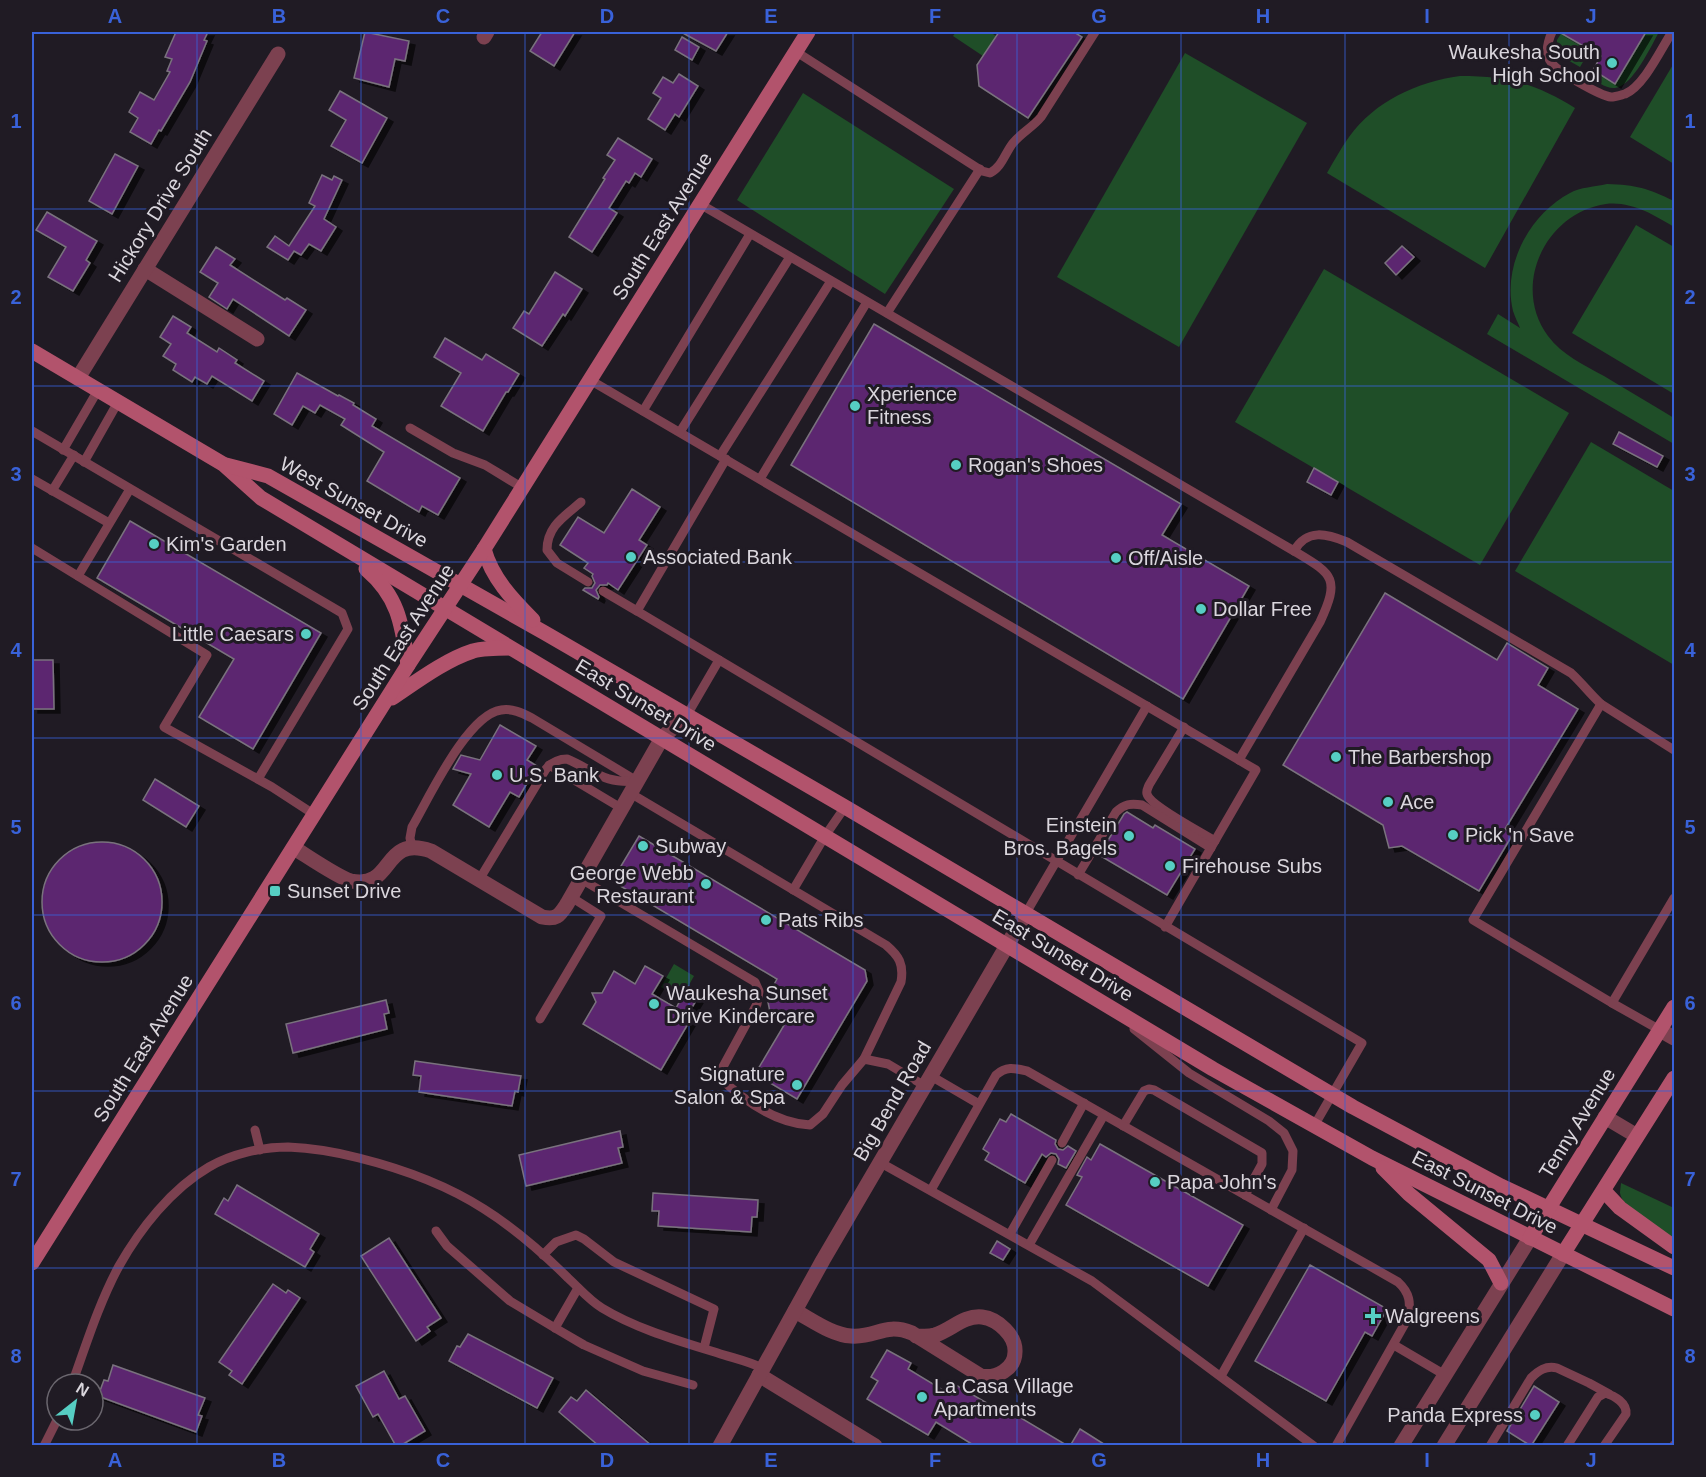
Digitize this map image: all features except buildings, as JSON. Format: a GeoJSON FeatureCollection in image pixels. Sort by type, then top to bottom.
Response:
{"type":"FeatureCollection","features":[{"type":"Feature","properties":{"kind":"main road","name":"South East Avenue"},"geometry":{"type":"LineString","coordinates":[[32,1263],[408,665],[523,488],[808,32]]}},
{"type":"Feature","properties":{"kind":"main road","name":"West Sunset Drive"},"geometry":{"type":"LineString","coordinates":[[32,351],[223,464],[261,498],[445,609]]}},
{"type":"Feature","properties":{"kind":"main road","name":"West Sunset Drive"},"geometry":{"type":"LineString","coordinates":[[223,464],[268,476],[461,586]]}},
{"type":"Feature","properties":{"kind":"main road"},"geometry":{"type":"LineString","coordinates":[[332,541],[379,580],[393,600],[402,624],[408,665]]}},
{"type":"Feature","properties":{"kind":"main road"},"geometry":{"type":"LineString","coordinates":[[484,549],[489,565],[511,598],[545,633]]}},
{"type":"Feature","properties":{"kind":"main road","name":"East Sunset Drive"},"geometry":{"type":"LineString","coordinates":[[461,586],[1026,913],[1360,1112],[1491,1181],[1674,1268]]}},
{"type":"Feature","properties":{"kind":"main road","name":"East Sunset Drive"},"geometry":{"type":"LineString","coordinates":[[445,609],[1213,1069],[1372,1158],[1674,1309]]}},
{"type":"Feature","properties":{"kind":"main road"},"geometry":{"type":"LineString","coordinates":[[387,701],[435,669],[472,651],[510,648]]}},
{"type":"Feature","properties":{"kind":"main road","name":"Tenny Avenue"},"geometry":{"type":"LineString","coordinates":[[1530,1238],[1674,1007]]}},
{"type":"Feature","properties":{"kind":"main road"},"geometry":{"type":"LineString","coordinates":[[1563,1254],[1674,1078]]}},
{"type":"Feature","properties":{"kind":"main road"},"geometry":{"type":"LineString","coordinates":[[1372,1158],[1409,1194],[1489,1260],[1501,1283]]}},
{"type":"Feature","properties":{"kind":"main road"},"geometry":{"type":"LineString","coordinates":[[1604,1191],[1620,1208],[1674,1247]]}},
{"type":"Feature","properties":{"kind":"street","name":"Hickory Drive South"},"geometry":{"type":"LineString","coordinates":[[78,378],[278,54]]}},
{"type":"Feature","properties":{"kind":"street"},"geometry":{"type":"LineString","coordinates":[[145,269],[257,339]]}},
{"type":"Feature","properties":{"kind":"street"},"geometry":{"type":"LineString","coordinates":[[294,848],[344,879],[360,882],[375,878],[398,852],[412,847],[430,851],[542,917],[560,916],[662,738],[687,715]]}},
{"type":"Feature","properties":{"kind":"street","name":"Big Bend Road"},"geometry":{"type":"LineString","coordinates":[[720,1446],[795,1311],[1026,913]]}},
{"type":"Feature","properties":{"kind":"street"},"geometry":{"type":"LineString","coordinates":[[1660,1030],[1674,1038]]}},
{"type":"Feature","properties":{"kind":"street"},"geometry":{"type":"LineString","coordinates":[[1605,1117],[1637,1136]]}},
{"type":"Feature","properties":{"kind":"street","name":"Tenny Avenue"},"geometry":{"type":"LineString","coordinates":[[1401,1446],[1530,1238]]}},
{"type":"Feature","properties":{"kind":"street"},"geometry":{"type":"LineString","coordinates":[[1444,1446],[1563,1254]]}},
{"type":"Feature","properties":{"kind":"street"},"geometry":{"type":"LineString","coordinates":[[795,1311],[830,1330],[850,1336],[862,1336],[891,1328],[900,1329],[916,1336],[981,1376],[996,1376],[1004,1371],[1015,1358],[1016,1350],[1009,1335],[994,1321],[986,1318],[971,1317],[934,1335],[916,1336]]}},
{"type":"Feature","properties":{"kind":"street"},"geometry":{"type":"LineString","coordinates":[[760,1372],[875,1446]]}},
{"type":"Feature","properties":{"kind":"lane"},"geometry":{"type":"LineString","coordinates":[[795,51],[980,170],[990,173],[994,171],[1012,143],[1036,124],[1095,32]]}},
{"type":"Feature","properties":{"kind":"lane"},"geometry":{"type":"LineString","coordinates":[[1552,32],[1547,52],[1550,62],[1601,94],[1612,97],[1625,94],[1637,86],[1672,32]]}},
{"type":"Feature","properties":{"kind":"lane"},"geometry":{"type":"LineString","coordinates":[[887,313],[980,170]]}},
{"type":"Feature","properties":{"kind":"lane"},"geometry":{"type":"LineString","coordinates":[[700,204],[1294,551],[1327,573],[1332,591],[1320,622],[1239,760]]}},
{"type":"Feature","properties":{"kind":"lane"},"geometry":{"type":"LineString","coordinates":[[643,411],[750,234]]}},
{"type":"Feature","properties":{"kind":"lane"},"geometry":{"type":"LineString","coordinates":[[680,432],[790,257]]}},
{"type":"Feature","properties":{"kind":"lane"},"geometry":{"type":"LineString","coordinates":[[637,611],[723,458],[831,281]]}},
{"type":"Feature","properties":{"kind":"lane"},"geometry":{"type":"LineString","coordinates":[[760,480],[867,302]]}},
{"type":"Feature","properties":{"kind":"lane"},"geometry":{"type":"LineString","coordinates":[[590,380],[1256,770],[1165,927]]}},
{"type":"Feature","properties":{"kind":"lane"},"geometry":{"type":"LineString","coordinates":[[63,450],[98,390]]}},
{"type":"Feature","properties":{"kind":"lane"},"geometry":{"type":"LineString","coordinates":[[84,462],[118,402]]}},
{"type":"Feature","properties":{"kind":"lane"},"geometry":{"type":"LineString","coordinates":[[410,429],[453,453],[485,465],[523,488]]}},
{"type":"Feature","properties":{"kind":"lane"},"geometry":{"type":"LineString","coordinates":[[32,431],[342,613],[348,629],[258,779]]}},
{"type":"Feature","properties":{"kind":"lane"},"geometry":{"type":"LineString","coordinates":[[52,491],[74,456]]}},
{"type":"Feature","properties":{"kind":"lane"},"geometry":{"type":"LineString","coordinates":[[32,479],[109,523]]}},
{"type":"Feature","properties":{"kind":"lane"},"geometry":{"type":"LineString","coordinates":[[78,576],[130,489]]}},
{"type":"Feature","properties":{"kind":"lane"},"geometry":{"type":"LineString","coordinates":[[581,502],[557,522],[549,536],[547,550],[557,563],[588,582]]}},
{"type":"Feature","properties":{"kind":"lane"},"geometry":{"type":"LineString","coordinates":[[1294,551],[1298,543],[1318,534],[1347,542],[1571,673],[1601,704],[1674,750]]}},
{"type":"Feature","properties":{"kind":"lane"},"geometry":{"type":"LineString","coordinates":[[32,548],[207,655],[164,727],[258,779],[315,815]]}},
{"type":"Feature","properties":{"kind":"lane"},"geometry":{"type":"LineString","coordinates":[[603,591],[1362,1043],[1314,1126]]}},
{"type":"Feature","properties":{"kind":"lane"},"geometry":{"type":"LineString","coordinates":[[687,715],[719,660]]}},
{"type":"Feature","properties":{"kind":"lane"},"geometry":{"type":"LineString","coordinates":[[1601,704],[1473,920],[1660,1030]]}},
{"type":"Feature","properties":{"kind":"lane"},"geometry":{"type":"LineString","coordinates":[[1026,913],[1147,706]]}},
{"type":"Feature","properties":{"kind":"lane"},"geometry":{"type":"LineString","coordinates":[[412,847],[410,838],[412,827],[461,743],[482,719],[500,710],[519,712],[532,718],[634,787]]}},
{"type":"Feature","properties":{"kind":"lane"},"geometry":{"type":"LineString","coordinates":[[1184,727],[1149,785],[1147,795],[1158,807],[1213,844]]}},
{"type":"Feature","properties":{"kind":"lane"},"geometry":{"type":"LineString","coordinates":[[479,880],[549,765],[567,759],[607,779],[626,782],[794,890],[886,945],[894,951],[900,961],[903,970],[901,982],[864,1059],[842,1085],[823,1114],[810,1125],[795,1124],[770,1114],[734,1091],[718,1076],[757,1004],[759,991],[755,982],[581,879]]}},
{"type":"Feature","properties":{"kind":"lane"},"geometry":{"type":"LineString","coordinates":[[549,765],[621,808]]}},
{"type":"Feature","properties":{"kind":"lane"},"geometry":{"type":"LineString","coordinates":[[1078,875],[1112,817],[1120,807],[1125,805],[1142,805],[1213,844]]}},
{"type":"Feature","properties":{"kind":"lane"},"geometry":{"type":"LineString","coordinates":[[794,890],[844,807]]}},
{"type":"Feature","properties":{"kind":"lane"},"geometry":{"type":"LineString","coordinates":[[540,1019],[601,916],[571,897]]}},
{"type":"Feature","properties":{"kind":"lane"},"geometry":{"type":"LineString","coordinates":[[1612,1003],[1674,898]]}},
{"type":"Feature","properties":{"kind":"lane"},"geometry":{"type":"LineString","coordinates":[[1107,1006],[1190,1072],[1269,1121],[1284,1133],[1293,1151],[1292,1170],[1271,1210]]}},
{"type":"Feature","properties":{"kind":"lane"},"geometry":{"type":"LineString","coordinates":[[864,1059],[888,1064],[980,1104]]}},
{"type":"Feature","properties":{"kind":"lane"},"geometry":{"type":"LineString","coordinates":[[931,1190],[996,1075],[1010,1068],[1027,1071],[1398,1282],[1407,1293],[1410,1308],[1408,1318],[1336,1446]]}},
{"type":"Feature","properties":{"kind":"lane"},"geometry":{"type":"LineString","coordinates":[[1123,1126],[1144,1091],[1149,1089],[1164,1096],[1262,1153],[1262,1164],[1245,1195]]}},
{"type":"Feature","properties":{"kind":"lane"},"geometry":{"type":"LineString","coordinates":[[1062,1143],[1084,1103]]}},
{"type":"Feature","properties":{"kind":"lane"},"geometry":{"type":"LineString","coordinates":[[1029,1245],[1104,1115]]}},
{"type":"Feature","properties":{"kind":"lane"},"geometry":{"type":"LineString","coordinates":[[255,1130],[260,1150]]}},
{"type":"Feature","properties":{"kind":"lane"},"geometry":{"type":"LineString","coordinates":[[77,1372],[112,1280],[148,1222],[176,1192],[209,1167],[228,1158],[260,1150],[287,1147],[336,1152],[397,1168],[444,1187],[485,1209],[543,1255],[598,1306],[617,1317],[645,1328],[743,1360],[760,1372]]}},
{"type":"Feature","properties":{"kind":"lane"},"geometry":{"type":"LineString","coordinates":[[1010,1234],[1052,1160]]}},
{"type":"Feature","properties":{"kind":"lane"},"geometry":{"type":"LineString","coordinates":[[881,1163],[1092,1281],[1314,1446]]}},
{"type":"Feature","properties":{"kind":"lane"},"geometry":{"type":"LineString","coordinates":[[1221,1376],[1304,1228]]}},
{"type":"Feature","properties":{"kind":"lane"},"geometry":{"type":"LineString","coordinates":[[436,1231],[447,1246],[510,1301],[555,1328],[584,1345],[643,1371],[693,1385]]}},
{"type":"Feature","properties":{"kind":"lane"},"geometry":{"type":"LineString","coordinates":[[543,1255],[556,1242],[576,1234],[614,1262],[714,1309],[704,1348]]}},
{"type":"Feature","properties":{"kind":"lane"},"geometry":{"type":"LineString","coordinates":[[555,1328],[578,1288]]}},
{"type":"Feature","properties":{"kind":"lane"},"geometry":{"type":"LineString","coordinates":[[1394,1345],[1445,1375]]}},
{"type":"Feature","properties":{"kind":"lane"},"geometry":{"type":"LineString","coordinates":[[1490,1446],[1531,1378],[1539,1370],[1551,1367],[1589,1383],[1623,1402],[1627,1409],[1626,1414],[1604,1446]]}},
{"type":"Feature","properties":{"kind":"lane"},"geometry":{"type":"LineString","coordinates":[[1567,1446],[1598,1397],[1602,1394],[1609,1394]]}},
{"type":"Feature","properties":{"kind":"lane"},"geometry":{"type":"LineString","coordinates":[[44,1446],[51,1432]]}},
{"type":"Feature","properties":{"kind":"green space"},"geometry":{"type":"Polygon","coordinates":[[[956,32],[990,32],[996,36],[983,56],[953,36],[956,32]]]}},
{"type":"Feature","properties":{"kind":"green space"},"geometry":{"type":"Polygon","coordinates":[[[1562,32],[1571,32],[1568,38],[1590,50],[1580,67],[1557,54],[1557,40],[1562,32]]]}},
{"type":"Feature","properties":{"kind":"green space"},"geometry":{"type":"Polygon","coordinates":[[[1646,32],[1659,32],[1635,73],[1622,86],[1608,87],[1589,76],[1593,70],[1615,84],[1646,32]]]}},
{"type":"Feature","properties":{"kind":"green space"},"geometry":{"type":"Polygon","coordinates":[[[1185,53],[1307,123],[1179,347],[1057,277],[1185,53]]]}},
{"type":"Feature","properties":{"kind":"green space"},"geometry":{"type":"Polygon","coordinates":[[[1674,63],[1674,164],[1630,137],[1674,63]]]}},
{"type":"Feature","properties":{"kind":"green space"},"geometry":{"type":"Polygon","coordinates":[[[1460,76],[1492,77],[1520,83],[1547,92],[1575,108],[1485,268],[1327,173],[1359,124],[1384,103],[1413,88],[1460,76]]]}},
{"type":"Feature","properties":{"kind":"green space"},"geometry":{"type":"Polygon","coordinates":[[[803,93],[954,189],[885,294],[737,200],[803,93]]]}},
{"type":"Feature","properties":{"kind":"green space"},"geometry":{"type":"Polygon","coordinates":[[[1607,184],[1642,188],[1674,201],[1674,227],[1642,210],[1615,204],[1584,210],[1566,221],[1551,237],[1540,255],[1534,275],[1533,296],[1537,316],[1548,336],[1567,354],[1674,418],[1674,444],[1487,334],[1498,314],[1520,328],[1513,311],[1512,276],[1522,243],[1531,227],[1556,202],[1570,193],[1607,184]]]}},
{"type":"Feature","properties":{"kind":"green space"},"geometry":{"type":"Polygon","coordinates":[[[1636,225],[1674,247],[1674,394],[1572,333],[1636,225]]]}},
{"type":"Feature","properties":{"kind":"green space"},"geometry":{"type":"Polygon","coordinates":[[[1324,269],[1569,413],[1480,565],[1235,422],[1324,269]]]}},
{"type":"Feature","properties":{"kind":"green space"},"geometry":{"type":"Polygon","coordinates":[[[1591,442],[1674,491],[1674,665],[1515,571],[1591,442]]]}},
{"type":"Feature","properties":{"kind":"green space"},"geometry":{"type":"Polygon","coordinates":[[[674,964],[694,976],[681,999],[661,987],[674,964]]]}},
{"type":"Feature","properties":{"kind":"green space"},"geometry":{"type":"Polygon","coordinates":[[[1621,1183],[1674,1208],[1674,1241],[1627,1206],[1620,1193],[1621,1183]]]}},
{"type":"Feature","properties":{"kind":"place","name":"Waukesha South High School"},"geometry":{"type":"Point","coordinates":[1612,63]}},
{"type":"Feature","properties":{"kind":"place","name":"Xperience Fitness"},"geometry":{"type":"Point","coordinates":[855,406]}},
{"type":"Feature","properties":{"kind":"place","name":"Rogan's Shoes"},"geometry":{"type":"Point","coordinates":[956,465]}},
{"type":"Feature","properties":{"kind":"place","name":"Kim's Garden"},"geometry":{"type":"Point","coordinates":[154,544]}},
{"type":"Feature","properties":{"kind":"place","name":"Associated Bank"},"geometry":{"type":"Point","coordinates":[631,557]}},
{"type":"Feature","properties":{"kind":"place","name":"Off/Aisle"},"geometry":{"type":"Point","coordinates":[1116,558]}},
{"type":"Feature","properties":{"kind":"place","name":"Dollar Free"},"geometry":{"type":"Point","coordinates":[1201,609]}},
{"type":"Feature","properties":{"kind":"place","name":"Little Caesars"},"geometry":{"type":"Point","coordinates":[306,634]}},
{"type":"Feature","properties":{"kind":"place","name":"The Barbershop"},"geometry":{"type":"Point","coordinates":[1336,757]}},
{"type":"Feature","properties":{"kind":"place","name":"U.S. Bank"},"geometry":{"type":"Point","coordinates":[497,775]}},
{"type":"Feature","properties":{"kind":"place","name":"Ace"},"geometry":{"type":"Point","coordinates":[1388,802]}},
{"type":"Feature","properties":{"kind":"place","name":"Pick 'n Save"},"geometry":{"type":"Point","coordinates":[1453,835]}},
{"type":"Feature","properties":{"kind":"place","name":"Einstein Bros. Bagels"},"geometry":{"type":"Point","coordinates":[1129,836]}},
{"type":"Feature","properties":{"kind":"place","name":"Subway"},"geometry":{"type":"Point","coordinates":[643,846]}},
{"type":"Feature","properties":{"kind":"place","name":"Firehouse Subs"},"geometry":{"type":"Point","coordinates":[1170,866]}},
{"type":"Feature","properties":{"kind":"place","name":"George Webb Restaurant"},"geometry":{"type":"Point","coordinates":[706,884]}},
{"type":"Feature","properties":{"kind":"place","name":"Sunset Drive"},"geometry":{"type":"Point","coordinates":[275,891]}},
{"type":"Feature","properties":{"kind":"place","name":"Pats Ribs"},"geometry":{"type":"Point","coordinates":[766,920]}},
{"type":"Feature","properties":{"kind":"place","name":"Waukesha Sunset Drive Kindercare"},"geometry":{"type":"Point","coordinates":[654,1004]}},
{"type":"Feature","properties":{"kind":"place","name":"Signature Salon & Spa"},"geometry":{"type":"Point","coordinates":[797,1085]}},
{"type":"Feature","properties":{"kind":"place","name":"Papa John's"},"geometry":{"type":"Point","coordinates":[1155,1182]}},
{"type":"Feature","properties":{"kind":"place","name":"Walgreens"},"geometry":{"type":"Point","coordinates":[1373,1316]}},
{"type":"Feature","properties":{"kind":"place","name":"La Casa Village Apartments"},"geometry":{"type":"Point","coordinates":[922,1397]}},
{"type":"Feature","properties":{"kind":"place","name":"Panda Express"},"geometry":{"type":"Point","coordinates":[1535,1415]}}]}
